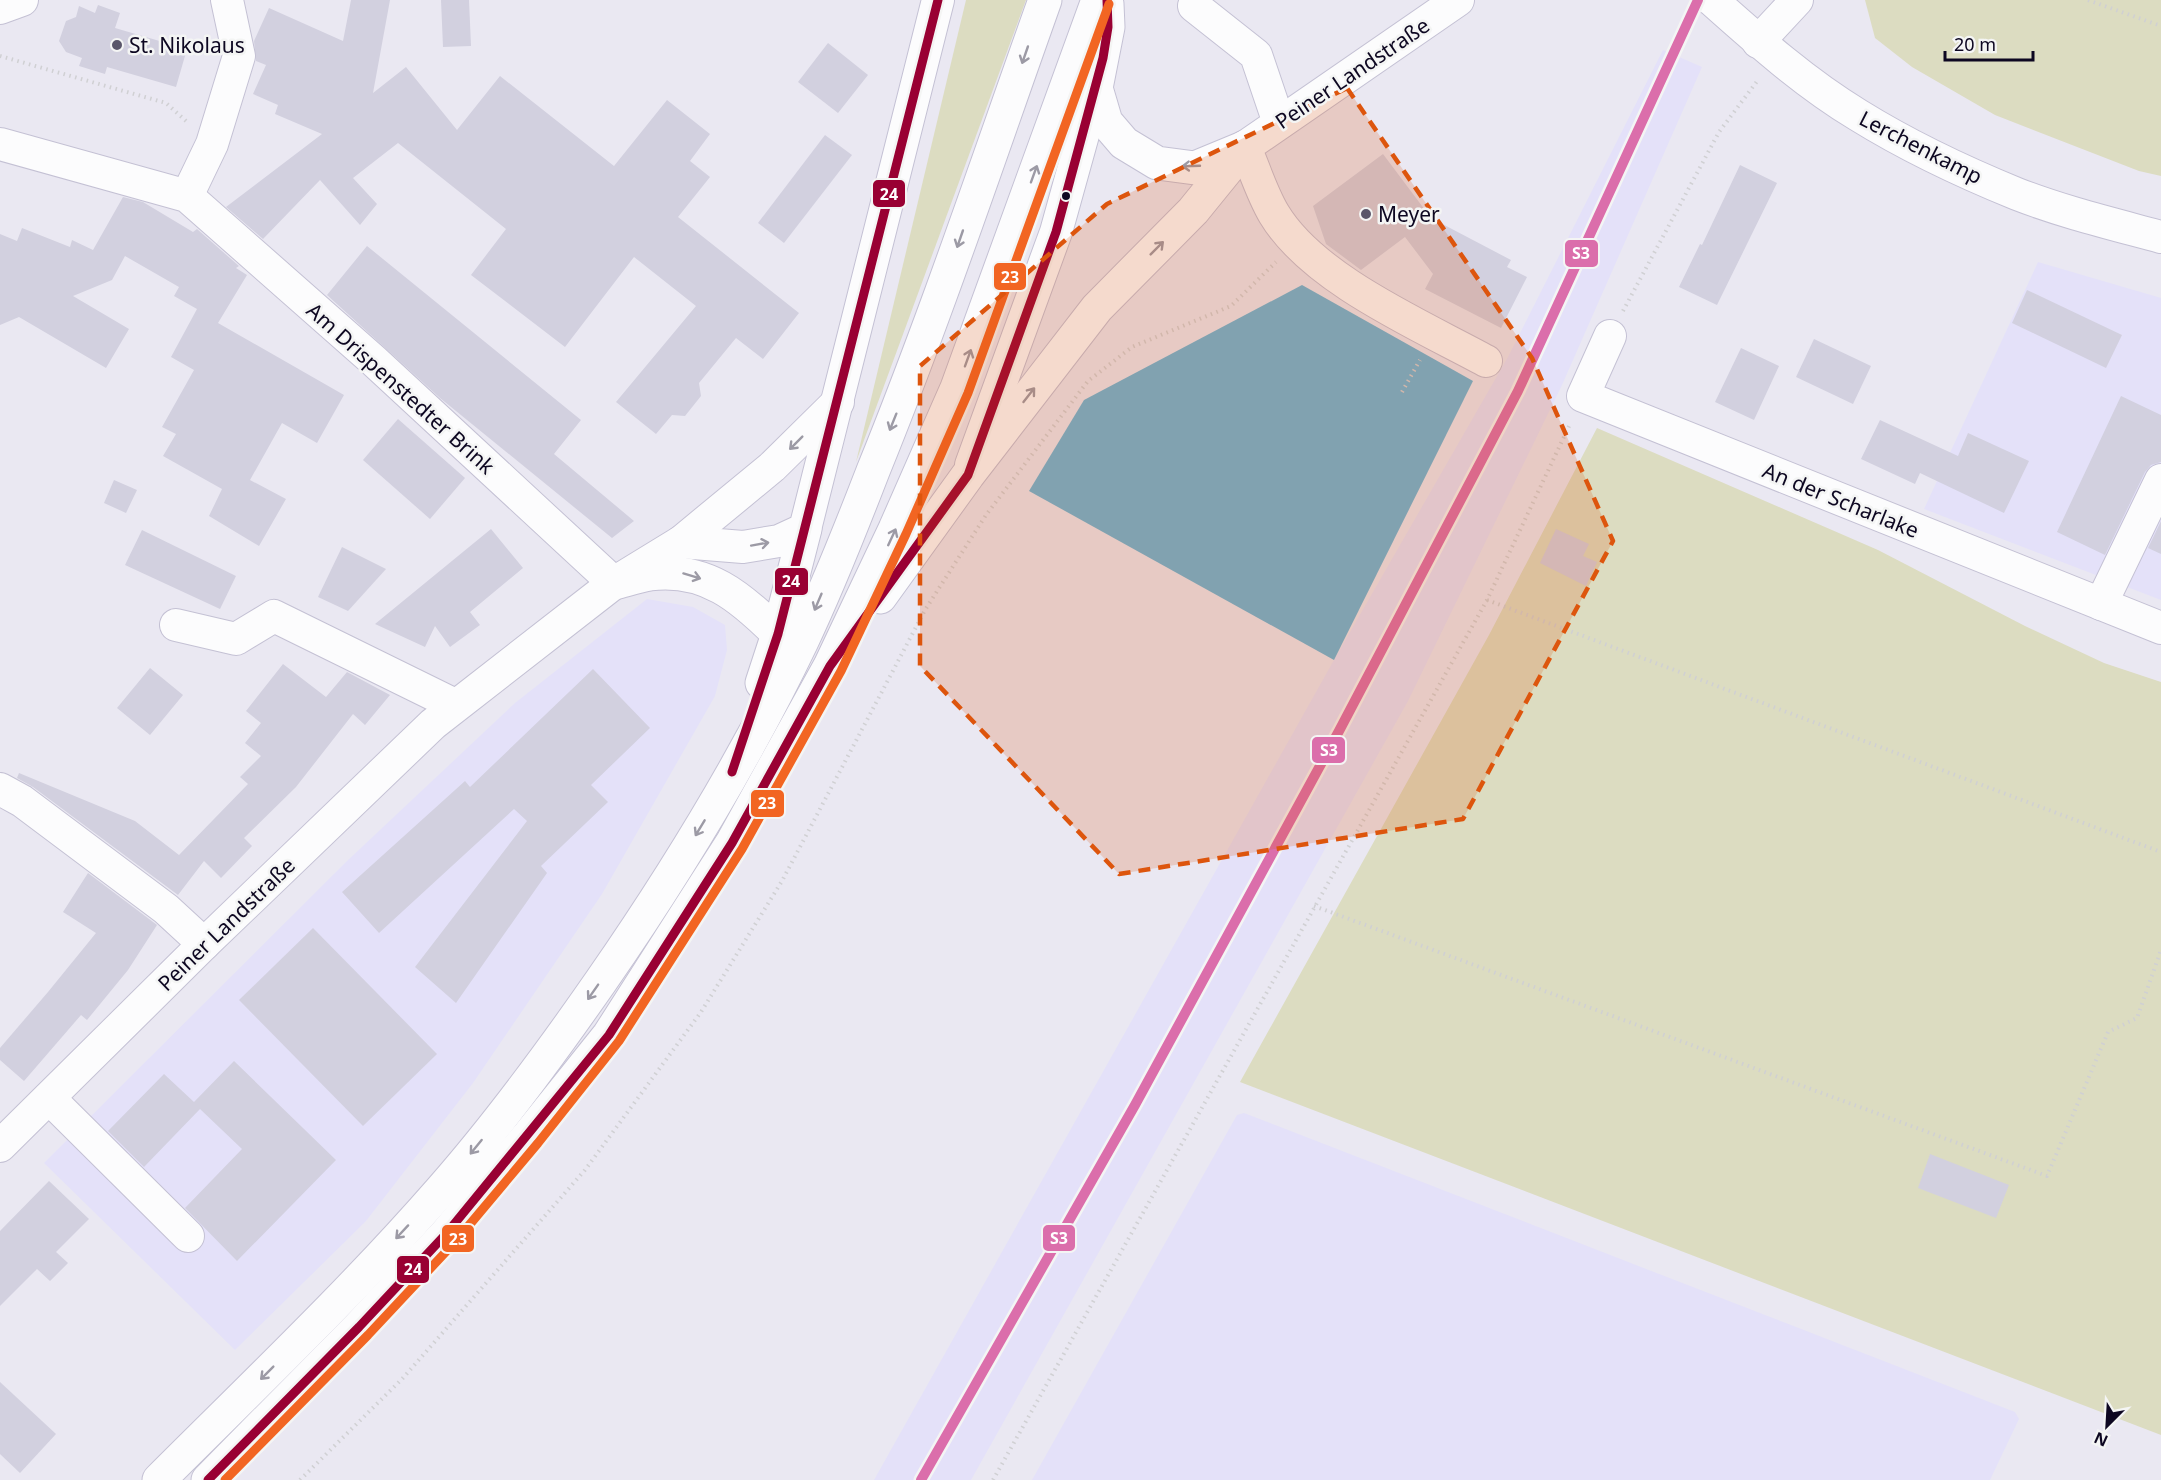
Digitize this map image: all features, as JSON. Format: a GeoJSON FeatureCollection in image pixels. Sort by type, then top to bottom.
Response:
{"type":"FeatureCollection","features":[{"type":"Feature","properties":{"kind":"highway"},"geometry":{"type":"LineString","coordinates":[[159,1480],[347,1293],[456,1172],[557,1044],[652,908],[730,778],[803,639],[858,509],[912,374],[1044,0]]}},
{"type":"Feature","properties":{"kind":"highway"},"geometry":{"type":"LineString","coordinates":[[208,1480],[359,1327],[446,1234],[529,1135],[609,1035],[732,843],[830,666],[896,529],[957,388],[1098,0]]}},
{"type":"Feature","properties":{"kind":"highway"},"geometry":{"type":"LineString","coordinates":[[1107,0],[1108,27],[1096,88],[1106,122],[1124,143],[1157,163],[1195,168],[1245,147]]}},
{"type":"Feature","properties":{"kind":"highway"},"geometry":{"type":"LineString","coordinates":[[830,666],[968,475],[1097,308],[1193,211],[1245,147]]}},
{"type":"Feature","properties":{"kind":"highway"},"geometry":{"type":"LineString","coordinates":[[730,778],[778,634],[805,529]]}},
{"type":"Feature","properties":{"kind":"highway"},"geometry":{"type":"LineString","coordinates":[[614,583],[649,574],[681,573],[716,584],[736,596],[778,634]]}},
{"type":"Feature","properties":{"kind":"street"},"geometry":{"type":"LineString","coordinates":[[0,8],[21,0]]}},
{"type":"Feature","properties":{"kind":"street"},"geometry":{"type":"LineString","coordinates":[[187,196],[212,144],[239,56],[228,0]]}},
{"type":"Feature","properties":{"kind":"street"},"geometry":{"type":"LineString","coordinates":[[681,542],[743,547],[779,541],[805,529],[938,0]]}},
{"type":"Feature","properties":{"kind":"street","name":"Peiner Landstraße"},"geometry":{"type":"LineString","coordinates":[[1245,147],[1458,0]]}},
{"type":"Feature","properties":{"kind":"street","name":"Lerchenkamp"},"geometry":{"type":"LineString","coordinates":[[1712,0],[1768,49],[1858,115],[1938,158],[2018,194],[2161,237]]}},
{"type":"Feature","properties":{"kind":"street"},"geometry":{"type":"LineString","coordinates":[[1768,49],[1797,0]]}},
{"type":"Feature","properties":{"kind":"street"},"geometry":{"type":"LineString","coordinates":[[1194,6],[1256,55],[1279,123]]}},
{"type":"Feature","properties":{"kind":"street"},"geometry":{"type":"LineString","coordinates":[[968,475],[1056,232],[1096,88]]}},
{"type":"Feature","properties":{"kind":"street","name":"Am Drispenstedter Brink"},"geometry":{"type":"LineString","coordinates":[[0,144],[187,196],[373,360],[614,583]]}},
{"type":"Feature","properties":{"kind":"street"},"geometry":{"type":"LineString","coordinates":[[1245,147],[1274,214],[1299,247],[1332,274],[1369,297],[1486,361]]}},
{"type":"Feature","properties":{"kind":"street"},"geometry":{"type":"LineString","coordinates":[[1583,396],[1610,336]]}},
{"type":"Feature","properties":{"kind":"street","name":"An der Scharlake"},"geometry":{"type":"LineString","coordinates":[[1583,396],[2161,628]]}},
{"type":"Feature","properties":{"kind":"street","name":"Peiner Landstraße"},"geometry":{"type":"LineString","coordinates":[[0,1146],[432,723],[614,583],[681,542],[772,467],[838,402]]}},
{"type":"Feature","properties":{"kind":"street"},"geometry":{"type":"LineString","coordinates":[[2101,604],[2161,480]]}},
{"type":"Feature","properties":{"kind":"street"},"geometry":{"type":"LineString","coordinates":[[176,625],[236,639],[274,616],[455,705]]}},
{"type":"Feature","properties":{"kind":"street"},"geometry":{"type":"LineString","coordinates":[[0,789],[22,801],[166,909],[204,944]]}},
{"type":"Feature","properties":{"kind":"street"},"geometry":{"type":"LineString","coordinates":[[49,1098],[188,1236]]}},
{"type":"Feature","properties":{"kind":"path"},"geometry":{"type":"LineString","coordinates":[[2088,0],[2161,26]]}},
{"type":"Feature","properties":{"kind":"path"},"geometry":{"type":"LineString","coordinates":[[1610,336],[1719,132],[1768,49]]}},
{"type":"Feature","properties":{"kind":"path"},"geometry":{"type":"LineString","coordinates":[[0,56],[165,103],[212,144]]}},
{"type":"Feature","properties":{"kind":"path"},"geometry":{"type":"LineString","coordinates":[[300,1480],[403,1378],[585,1170],[701,1012],[782,881],[925,610],[986,515],[1088,381],[1132,347],[1231,306],[1263,277],[1295,241]]}},
{"type":"Feature","properties":{"kind":"path"},"geometry":{"type":"LineString","coordinates":[[993,1480],[1487,600],[1583,396]]}},
{"type":"Feature","properties":{"kind":"path"},"geometry":{"type":"LineString","coordinates":[[1487,600],[2161,852]]}},
{"type":"Feature","properties":{"kind":"path"},"geometry":{"type":"LineString","coordinates":[[1314,906],[2047,1176],[2108,1032],[2137,1018],[2161,950]]}},
{"type":"Feature","properties":{"kind":"highlighted area"},"geometry":{"type":"Polygon","coordinates":[[[1347,88],[1532,358],[1613,541],[1463,819],[1119,874],[920,666],[920,366],[1107,204],[1347,88]]]}},
{"type":"Feature","properties":{"kind":"shaded area"},"geometry":{"type":"Polygon","coordinates":[[[1663,50],[1702,67],[1562,385],[1408,701],[971,1480],[874,1480],[1334,660],[1508,357],[1663,50]]]}},
{"type":"Feature","properties":{"kind":"shaded area"},"geometry":{"type":"Polygon","coordinates":[[[2038,262],[2161,298],[2161,600],[1924,509],[2038,262]]]}},
{"type":"Feature","properties":{"kind":"shaded area"},"geometry":{"type":"Polygon","coordinates":[[[647,599],[693,607],[725,625],[727,650],[715,696],[602,894],[473,1083],[366,1221],[235,1350],[44,1163],[346,862],[515,703],[647,599]]]}},
{"type":"Feature","properties":{"kind":"shaded area"},"geometry":{"type":"Polygon","coordinates":[[[1244,1113],[2015,1412],[2019,1419],[1990,1480],[1032,1480],[1237,1115],[1244,1113]]]}},
{"type":"Feature","properties":{"kind":"green space"},"geometry":{"type":"Polygon","coordinates":[[[966,0],[1026,0],[856,462],[966,0]]]}},
{"type":"Feature","properties":{"kind":"green space"},"geometry":{"type":"Polygon","coordinates":[[[1865,0],[2161,0],[2161,176],[2139,171],[1995,115],[1912,67],[1875,38],[1865,0]]]}},
{"type":"Feature","properties":{"kind":"green space"},"geometry":{"type":"Polygon","coordinates":[[[1597,428],[1878,550],[2025,626],[2104,663],[2161,682],[2161,1435],[1240,1082],[1489,635],[1597,428]]]}},
{"type":"Feature","properties":{"kind":"water"},"geometry":{"type":"Polygon","coordinates":[[[1302,285],[1473,381],[1334,660],[1029,491],[1084,400],[1302,285]]]}},
{"type":"Feature","properties":{"kind":"building"},"geometry":{"type":"Polygon","coordinates":[[[351,0],[390,0],[373,93],[406,67],[457,130],[500,76],[614,166],[667,100],[710,134],[690,161],[710,177],[678,217],[799,313],[763,359],[736,338],[699,383],[701,396],[685,416],[672,415],[656,434],[616,402],[696,306],[634,257],[565,347],[471,275],[506,229],[398,143],[353,178],[377,204],[360,225],[320,180],[263,239],[226,207],[322,134],[275,114],[278,105],[253,94],[266,65],[256,61],[254,41],[269,8],[343,41],[351,0]]]}},
{"type":"Feature","properties":{"kind":"building"},"geometry":{"type":"Polygon","coordinates":[[[441,0],[469,0],[471,46],[443,47],[441,0]]]}},
{"type":"Feature","properties":{"kind":"building","name":"St. Nikolaus"},"geometry":{"type":"Polygon","coordinates":[[[98,5],[120,13],[115,28],[187,49],[176,87],[107,67],[105,74],[79,66],[82,58],[66,52],[59,41],[66,21],[76,17],[79,6],[95,13],[98,5]]]}},
{"type":"Feature","properties":{"kind":"building"},"geometry":{"type":"Polygon","coordinates":[[[828,43],[868,75],[838,113],[798,82],[828,43]]]}},
{"type":"Feature","properties":{"kind":"building"},"geometry":{"type":"Polygon","coordinates":[[[825,135],[852,155],[784,243],[758,223],[825,135]]]}},
{"type":"Feature","properties":{"kind":"building"},"geometry":{"type":"Polygon","coordinates":[[[1383,154],[1431,218],[1511,260],[1507,267],[1527,277],[1501,328],[1425,289],[1433,274],[1405,237],[1361,270],[1326,244],[1313,206],[1383,154]]]}},
{"type":"Feature","properties":{"kind":"building"},"geometry":{"type":"Polygon","coordinates":[[[1740,165],[1777,183],[1717,305],[1679,287],[1740,165]]]}},
{"type":"Feature","properties":{"kind":"building"},"geometry":{"type":"Polygon","coordinates":[[[123,197],[143,202],[193,232],[197,229],[239,266],[236,268],[247,275],[218,323],[344,395],[317,443],[282,423],[250,480],[286,499],[259,546],[209,516],[222,489],[163,456],[176,434],[162,427],[194,370],[171,357],[197,309],[174,296],[179,287],[125,256],[112,280],[73,296],[129,329],[106,368],[19,317],[0,325],[0,234],[17,241],[22,228],[70,247],[72,240],[93,250],[123,197]]]}},
{"type":"Feature","properties":{"kind":"building"},"geometry":{"type":"Polygon","coordinates":[[[367,246],[581,420],[554,454],[634,521],[612,538],[440,398],[327,295],[367,246]]]}},
{"type":"Feature","properties":{"kind":"building"},"geometry":{"type":"Polygon","coordinates":[[[2027,290],[2122,335],[2106,368],[2012,323],[2027,290]]]}},
{"type":"Feature","properties":{"kind":"building"},"geometry":{"type":"Polygon","coordinates":[[[1814,339],[1871,366],[1853,404],[1796,377],[1814,339]]]}},
{"type":"Feature","properties":{"kind":"building"},"geometry":{"type":"Polygon","coordinates":[[[1741,348],[1779,366],[1754,420],[1715,402],[1741,348]]]}},
{"type":"Feature","properties":{"kind":"building"},"geometry":{"type":"Polygon","coordinates":[[[2121,396],[2161,415],[2161,462],[2151,465],[2145,472],[2105,555],[2057,532],[2121,396]]]}},
{"type":"Feature","properties":{"kind":"building"},"geometry":{"type":"Polygon","coordinates":[[[398,419],[465,478],[430,519],[363,460],[398,419]]]}},
{"type":"Feature","properties":{"kind":"building"},"geometry":{"type":"Polygon","coordinates":[[[1880,420],[1958,456],[1968,433],[2029,461],[2004,513],[1920,473],[1915,484],[1861,459],[1880,420]]]}},
{"type":"Feature","properties":{"kind":"building"},"geometry":{"type":"Polygon","coordinates":[[[114,480],[137,490],[126,513],[104,503],[114,480]]]}},
{"type":"Feature","properties":{"kind":"building"},"geometry":{"type":"Polygon","coordinates":[[[2161,521],[2161,554],[2148,548],[2161,521]]]}},
{"type":"Feature","properties":{"kind":"building"},"geometry":{"type":"Polygon","coordinates":[[[491,529],[523,568],[470,612],[480,625],[450,647],[435,626],[425,647],[375,624],[491,529]]]}},
{"type":"Feature","properties":{"kind":"building"},"geometry":{"type":"Polygon","coordinates":[[[1556,529],[1589,544],[1583,556],[1597,562],[1586,586],[1540,563],[1556,529]]]}},
{"type":"Feature","properties":{"kind":"building"},"geometry":{"type":"Polygon","coordinates":[[[142,530],[236,576],[220,609],[125,565],[142,530]]]}},
{"type":"Feature","properties":{"kind":"building"},"geometry":{"type":"Polygon","coordinates":[[[342,547],[386,569],[348,611],[318,597],[342,547]]]}},
{"type":"Feature","properties":{"kind":"building"},"geometry":{"type":"Polygon","coordinates":[[[283,664],[326,697],[347,672],[390,695],[365,725],[353,714],[296,787],[244,838],[252,846],[221,878],[204,861],[178,895],[33,787],[17,778],[19,773],[135,821],[179,855],[248,784],[240,777],[261,756],[245,743],[261,723],[246,711],[283,664]]]}},
{"type":"Feature","properties":{"kind":"building"},"geometry":{"type":"Polygon","coordinates":[[[150,668],[183,695],[150,735],[117,708],[150,668]]]}},
{"type":"Feature","properties":{"kind":"building"},"geometry":{"type":"Polygon","coordinates":[[[593,669],[650,728],[591,785],[608,802],[541,866],[547,873],[456,1003],[415,967],[527,821],[514,809],[379,933],[342,892],[465,781],[470,787],[593,669]]]}},
{"type":"Feature","properties":{"kind":"building"},"geometry":{"type":"Polygon","coordinates":[[[88,873],[157,925],[128,970],[87,1020],[81,1015],[24,1081],[0,1060],[0,1048],[96,933],[63,912],[88,873]]]}},
{"type":"Feature","properties":{"kind":"building"},"geometry":{"type":"Polygon","coordinates":[[[313,928],[437,1054],[363,1126],[239,1000],[313,928]]]}},
{"type":"Feature","properties":{"kind":"building"},"geometry":{"type":"Polygon","coordinates":[[[234,1061],[336,1160],[237,1261],[185,1208],[242,1149],[200,1109],[144,1167],[108,1131],[164,1074],[194,1102],[234,1061]]]}},
{"type":"Feature","properties":{"kind":"building"},"geometry":{"type":"Polygon","coordinates":[[[1930,1154],[2009,1185],[1996,1218],[1918,1188],[1930,1154]]]}},
{"type":"Feature","properties":{"kind":"building"},"geometry":{"type":"Polygon","coordinates":[[[49,1181],[89,1219],[56,1252],[68,1263],[50,1281],[37,1269],[0,1306],[0,1231],[49,1181]]]}},
{"type":"Feature","properties":{"kind":"building"},"geometry":{"type":"Polygon","coordinates":[[[0,1382],[56,1434],[20,1473],[0,1454],[0,1382]]]}},
{"type":"Feature","properties":{"kind":"transit line","name":"24"},"geometry":{"type":"LineString","coordinates":[[732,772],[778,634],[938,0]]}},
{"type":"Feature","properties":{"kind":"transit line","name":"24"},"geometry":{"type":"LineString","coordinates":[[208,1480],[359,1327],[446,1234],[609,1035],[732,843],[830,666],[968,475],[1056,232],[1103,58],[1108,27],[1107,0]]}},
{"type":"Feature","properties":{"kind":"transit line","name":"S3"},"geometry":{"type":"LineString","coordinates":[[921,1480],[1135,1105],[1339,731],[1518,391],[1698,0]]}},
{"type":"Feature","properties":{"kind":"transit line","name":"23"},"geometry":{"type":"LineString","coordinates":[[225,1480],[368,1335],[455,1242],[538,1143],[619,1041],[742,849],[841,671],[906,534],[968,393],[1109,4]]}},
{"type":"Feature","properties":{"kind":"place","name":"St. Nikolaus"},"geometry":{"type":"Point","coordinates":[117,45]}},
{"type":"Feature","properties":{"kind":"place","name":"Meyer"},"geometry":{"type":"Point","coordinates":[1366,214]}}]}
